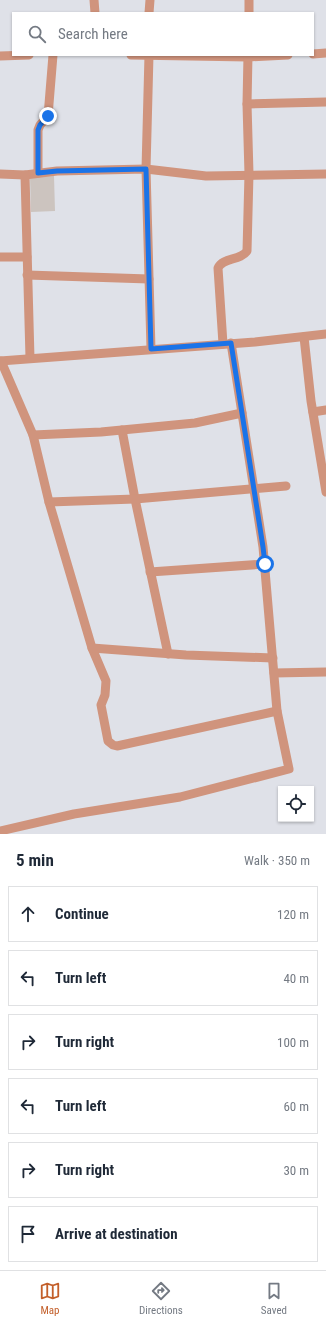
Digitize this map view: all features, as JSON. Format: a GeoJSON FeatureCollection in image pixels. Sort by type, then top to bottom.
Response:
{"type":"FeatureCollection","features":[{"type":"Feature","properties":{"kind":"street"},"geometry":{"type":"LineString","coordinates":[[94,0],[94,12]]}},
{"type":"Feature","properties":{"kind":"street"},"geometry":{"type":"LineString","coordinates":[[149,12],[150,0]]}},
{"type":"Feature","properties":{"kind":"street"},"geometry":{"type":"LineString","coordinates":[[249,0],[249,12]]}},
{"type":"Feature","properties":{"kind":"street"},"geometry":{"type":"LineString","coordinates":[[314,54],[326,53]]}},
{"type":"Feature","properties":{"kind":"street"},"geometry":{"type":"LineString","coordinates":[[0,56],[12,56]]}},
{"type":"Feature","properties":{"kind":"street"},"geometry":{"type":"LineString","coordinates":[[38,173],[38,130],[40,125],[48,116],[53,56]]}},
{"type":"Feature","properties":{"kind":"street"},"geometry":{"type":"LineString","coordinates":[[0,831],[74,814],[180,796],[289,769],[277,711],[265,564],[242,413],[227,344],[218,268],[223,262],[241,256],[247,251],[249,174],[247,104],[248,56],[149,56],[146,169],[151,349]]}},
{"type":"Feature","properties":{"kind":"street"},"geometry":{"type":"LineString","coordinates":[[247,104],[326,102]]}},
{"type":"Feature","properties":{"kind":"street"},"geometry":{"type":"LineString","coordinates":[[0,174],[146,169],[206,176],[249,174],[326,174]]}},
{"type":"Feature","properties":{"kind":"street"},"geometry":{"type":"LineString","coordinates":[[25,174],[30,358]]}},
{"type":"Feature","properties":{"kind":"street"},"geometry":{"type":"LineString","coordinates":[[0,257],[27,257]]}},
{"type":"Feature","properties":{"kind":"street"},"geometry":{"type":"LineString","coordinates":[[27,275],[149,279]]}},
{"type":"Feature","properties":{"kind":"street"},"geometry":{"type":"LineString","coordinates":[[277,711],[117,746],[108,741],[101,705],[105,695],[106,681],[92,648],[49,502],[32,435],[0,361],[227,344],[326,334]]}},
{"type":"Feature","properties":{"kind":"street"},"geometry":{"type":"LineString","coordinates":[[304,336],[312,412],[326,492]]}},
{"type":"Feature","properties":{"kind":"street"},"geometry":{"type":"LineString","coordinates":[[312,412],[326,410]]}},
{"type":"Feature","properties":{"kind":"street"},"geometry":{"type":"LineString","coordinates":[[32,435],[122,430],[195,423],[242,413]]}},
{"type":"Feature","properties":{"kind":"street"},"geometry":{"type":"LineString","coordinates":[[122,430],[168,654]]}},
{"type":"Feature","properties":{"kind":"street"},"geometry":{"type":"LineString","coordinates":[[49,502],[135,499],[286,486]]}},
{"type":"Feature","properties":{"kind":"street"},"geometry":{"type":"LineString","coordinates":[[150,572],[265,564]]}},
{"type":"Feature","properties":{"kind":"street"},"geometry":{"type":"LineString","coordinates":[[92,648],[168,654],[273,658]]}},
{"type":"Feature","properties":{"kind":"street"},"geometry":{"type":"LineString","coordinates":[[274,674],[326,672]]}},
{"type":"Feature","properties":{"kind":"building"},"geometry":{"type":"Polygon","coordinates":[[[54,176],[55,211],[31,212],[30,177],[54,176]]]}},
{"type":"Feature","properties":{"kind":"route"},"geometry":{"type":"LineString","coordinates":[[48,116],[42,122],[38,130],[38,173],[57,171],[146,169],[151,349],[231,343],[265,564]]}}]}
